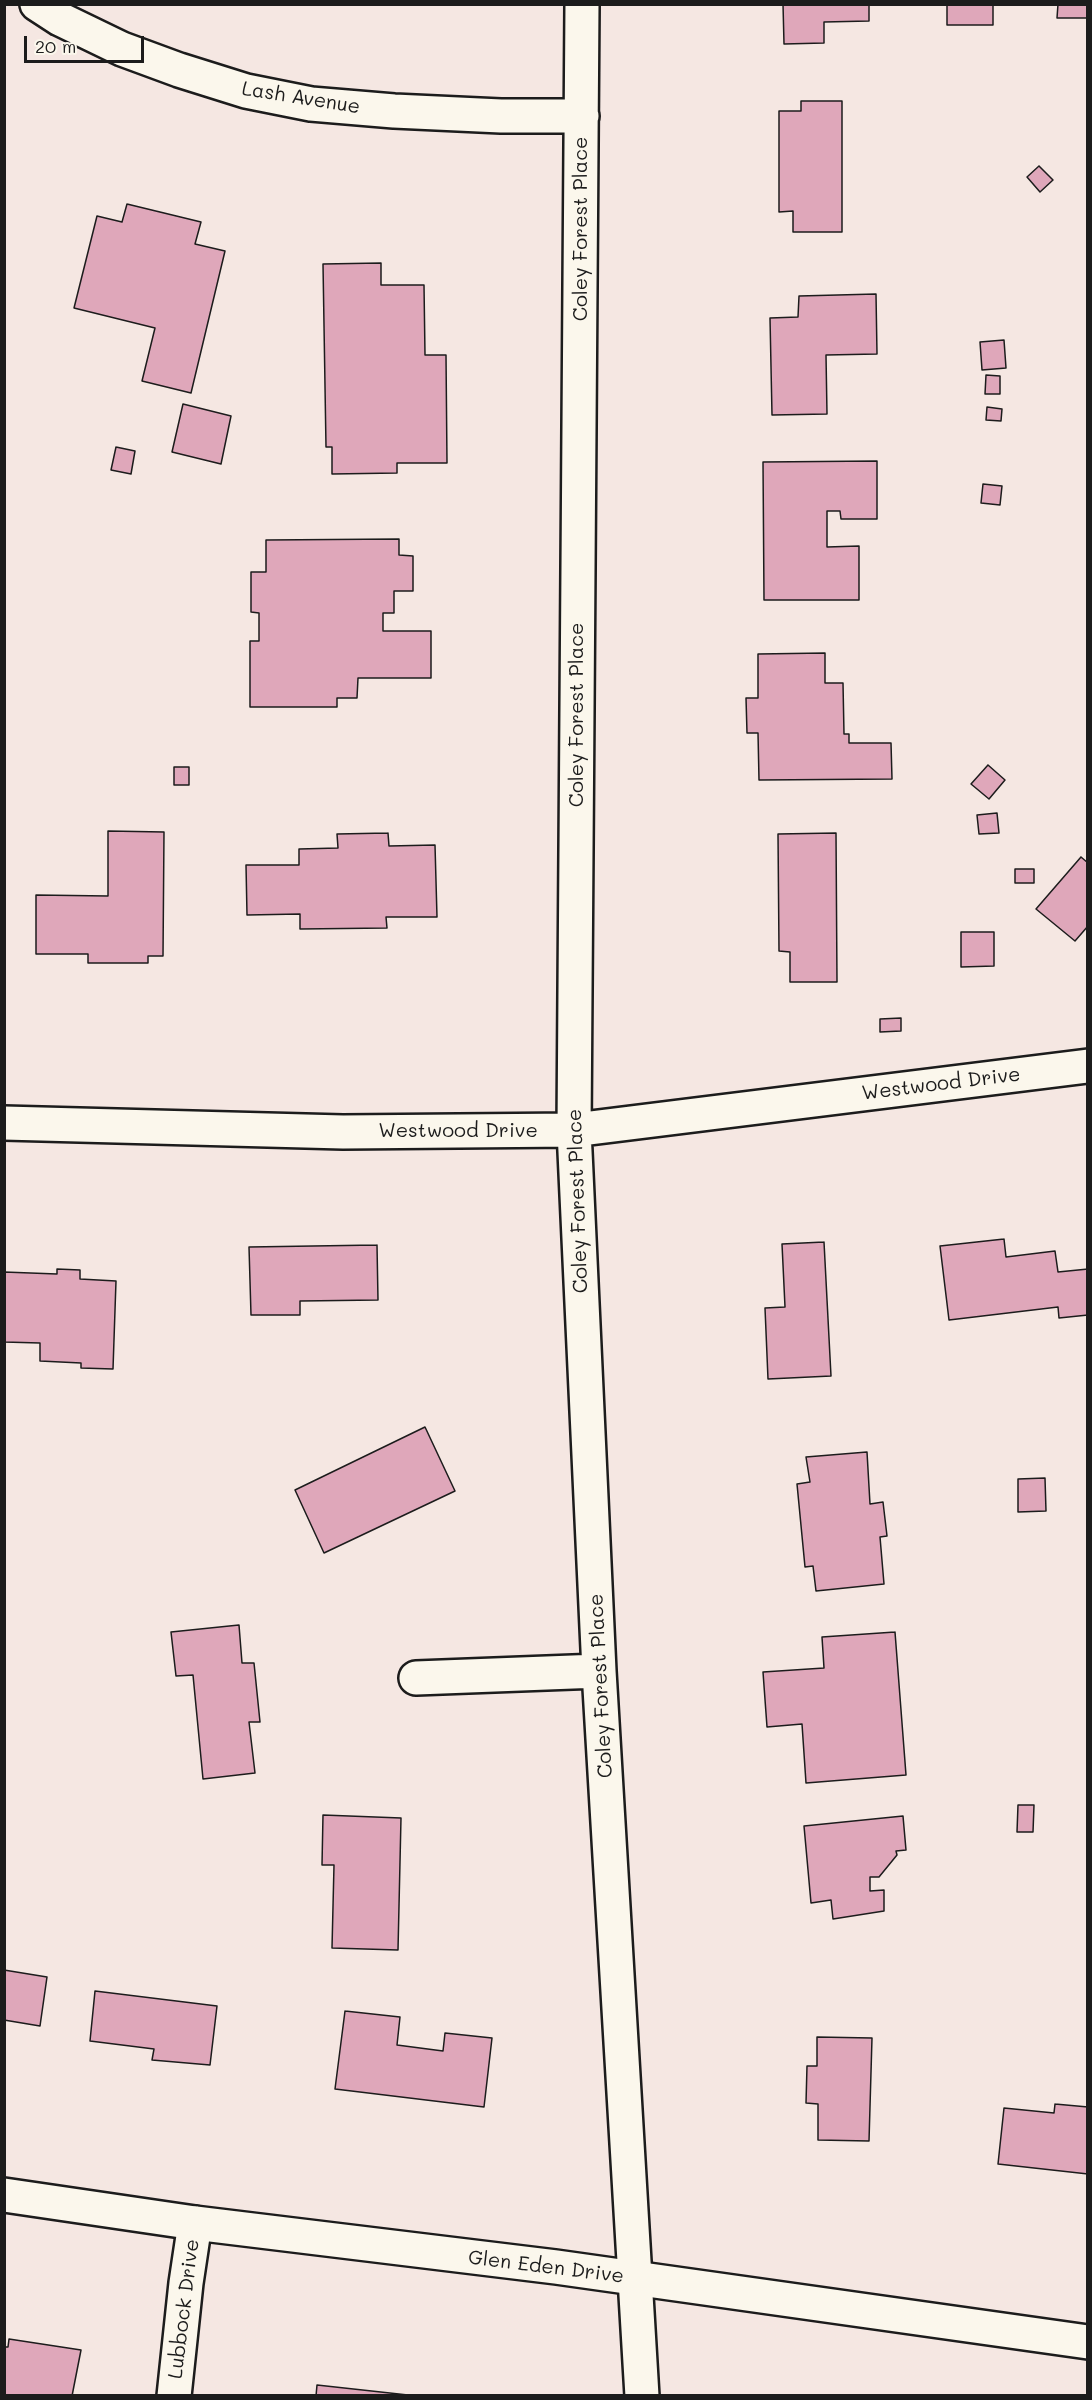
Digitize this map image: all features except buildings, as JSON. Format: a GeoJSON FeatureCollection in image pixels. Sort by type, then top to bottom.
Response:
{"type":"FeatureCollection","features":[{"type":"Feature","properties":{"kind":"street","name":"Lash Avenue"},"geometry":{"type":"LineString","coordinates":[[37,4],[60,19],[122,49],[179,70],[257,93],[311,104],[394,111],[501,116],[582,116]]}},
{"type":"Feature","properties":{"kind":"street","name":"Coley Forest Place"},"geometry":{"type":"LineString","coordinates":[[582,4],[574,1130],[599,1671],[642,2396]]}},
{"type":"Feature","properties":{"kind":"street","name":"Westwood Drive"},"geometry":{"type":"LineString","coordinates":[[4,1123],[343,1132],[574,1130],[1088,1066]]}},
{"type":"Feature","properties":{"kind":"street"},"geometry":{"type":"LineString","coordinates":[[416,1678],[599,1671]]}},
{"type":"Feature","properties":{"kind":"street","name":"Glen Eden Drive"},"geometry":{"type":"LineString","coordinates":[[4,2194],[195,2223],[635,2278],[1088,2342]]}},
{"type":"Feature","properties":{"kind":"street","name":"Lubbock Drive"},"geometry":{"type":"LineString","coordinates":[[174,2396],[195,2223]]}}]}
